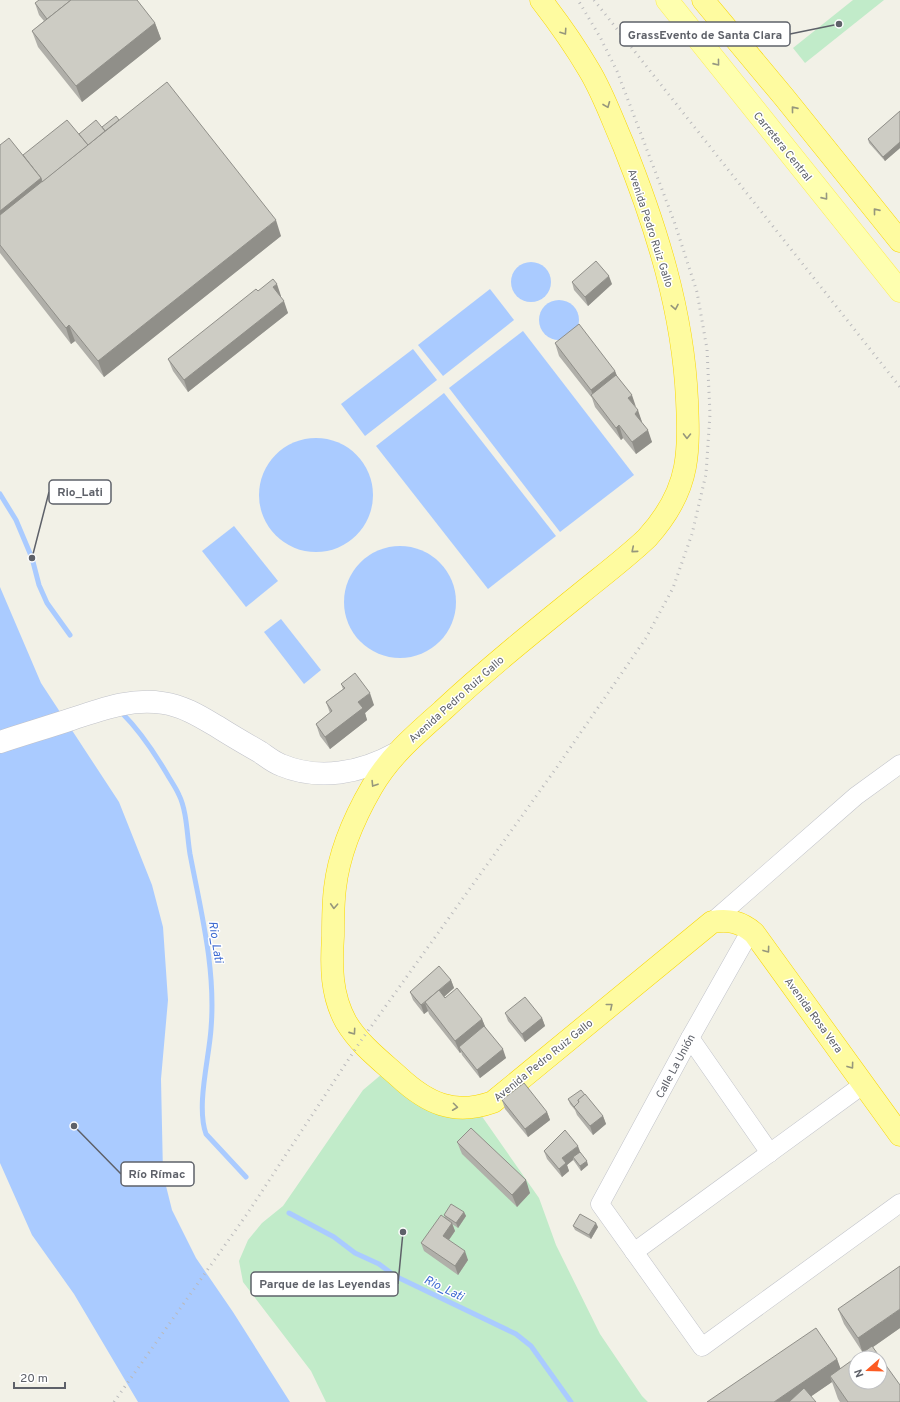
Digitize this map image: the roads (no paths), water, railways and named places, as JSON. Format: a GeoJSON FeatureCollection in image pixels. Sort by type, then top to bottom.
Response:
{"type":"FeatureCollection","features":[{"type":"Feature","properties":{"kind":"highway","name":"Avenida Pedro Ruiz Gallo"},"geometry":{"type":"LineString","coordinates":[[541,0],[590,70],[603,96],[644,196],[665,263],[673,295],[684,360],[688,419],[685,467],[673,501],[666,514],[647,538],[637,548],[477,678],[396,753],[373,785],[354,822],[343,850],[335,887],[331,965],[332,980],[335,996],[340,1010],[352,1032],[360,1042],[412,1089],[429,1100],[450,1107],[461,1108],[482,1106],[493,1102],[712,922]]}},
{"type":"Feature","properties":{"kind":"highway"},"geometry":{"type":"LineString","coordinates":[[703,0],[784,97],[900,241]]}},
{"type":"Feature","properties":{"kind":"highway","name":"Avenida Rosa Vera"},"geometry":{"type":"LineString","coordinates":[[712,922],[732,920],[741,923],[752,930],[760,939],[900,1135]]}},
{"type":"Feature","properties":{"kind":"main road","name":"Carretera Central"},"geometry":{"type":"LineString","coordinates":[[667,0],[900,291]]}},
{"type":"Feature","properties":{"kind":"street"},"geometry":{"type":"LineString","coordinates":[[0,742],[121,703],[148,701],[164,703],[196,714],[280,764],[308,772],[337,773],[352,771],[383,761],[396,753]]}},
{"type":"Feature","properties":{"kind":"street"},"geometry":{"type":"LineString","coordinates":[[712,922],[856,796],[900,764]]}},
{"type":"Feature","properties":{"kind":"street","name":"Calle La Unión"},"geometry":{"type":"LineString","coordinates":[[634,1252],[600,1204],[690,1038],[752,930]]}},
{"type":"Feature","properties":{"kind":"street"},"geometry":{"type":"LineString","coordinates":[[690,1038],[770,1153]]}},
{"type":"Feature","properties":{"kind":"street"},"geometry":{"type":"LineString","coordinates":[[864,1084],[634,1252],[702,1347],[900,1203]]}},
{"type":"Feature","properties":{"kind":"water"},"geometry":{"type":"Polygon","coordinates":[[[535,262],[542,265],[548,271],[551,282],[550,290],[542,299],[535,302],[527,302],[520,299],[512,290],[511,278],[514,271],[523,263],[535,262]]]}},
{"type":"Feature","properties":{"kind":"water"},"geometry":{"type":"Polygon","coordinates":[[[490,289],[514,320],[443,376],[418,345],[490,289]]]}},
{"type":"Feature","properties":{"kind":"water"},"geometry":{"type":"Polygon","coordinates":[[[563,300],[570,303],[576,309],[579,320],[578,328],[570,337],[563,340],[555,340],[548,337],[540,328],[539,316],[542,309],[551,301],[563,300]]]}},
{"type":"Feature","properties":{"kind":"water"},"geometry":{"type":"Polygon","coordinates":[[[523,331],[634,475],[560,532],[449,388],[523,331]]]}},
{"type":"Feature","properties":{"kind":"water"},"geometry":{"type":"Polygon","coordinates":[[[413,349],[437,380],[365,436],[341,404],[413,349]]]}},
{"type":"Feature","properties":{"kind":"water"},"geometry":{"type":"Polygon","coordinates":[[[444,393],[556,536],[488,589],[376,446],[444,393]]]}},
{"type":"Feature","properties":{"kind":"water"},"geometry":{"type":"Polygon","coordinates":[[[316,438],[338,443],[356,455],[368,473],[373,495],[368,517],[356,535],[338,547],[316,552],[294,547],[276,535],[264,517],[259,495],[264,473],[276,455],[294,443],[316,438]]]}},
{"type":"Feature","properties":{"kind":"water"},"geometry":{"type":"Polygon","coordinates":[[[234,526],[278,581],[246,607],[202,551],[234,526]]]}},
{"type":"Feature","properties":{"kind":"water"},"geometry":{"type":"Polygon","coordinates":[[[400,546],[422,550],[440,562],[452,580],[456,602],[452,624],[440,642],[422,654],[400,658],[378,654],[360,642],[348,624],[344,602],[348,580],[360,562],[378,550],[400,546]]]}},
{"type":"Feature","properties":{"kind":"water"},"geometry":{"type":"Polygon","coordinates":[[[0,587],[41,683],[119,802],[152,885],[163,927],[168,1000],[161,1079],[163,1174],[172,1210],[196,1258],[233,1312],[290,1402],[138,1402],[74,1294],[32,1235],[0,1163],[0,587]]]}},
{"type":"Feature","properties":{"kind":"water"},"geometry":{"type":"Polygon","coordinates":[[[281,619],[321,670],[304,684],[264,632],[281,619]]]}},
{"type":"Feature","properties":{"kind":"waterway","name":"Rio_Lati"},"geometry":{"type":"LineString","coordinates":[[0,494],[16,520],[32,558],[39,585],[47,603],[70,635]]}},
{"type":"Feature","properties":{"kind":"waterway","name":"Rio_Lati"},"geometry":{"type":"LineString","coordinates":[[122,713],[141,734],[157,758],[182,801],[184,808],[190,854],[203,919],[211,984],[211,1029],[204,1082],[202,1110],[203,1123],[206,1134],[246,1177]]}},
{"type":"Feature","properties":{"kind":"waterway","name":"Rio_Lati"},"geometry":{"type":"LineString","coordinates":[[289,1213],[334,1237],[355,1253],[379,1264],[395,1276],[516,1334],[531,1346],[571,1402]]}},
{"type":"Feature","properties":{"kind":"railway"},"geometry":{"type":"LineString","coordinates":[[114,1402],[247,1214],[360,1042],[557,767],[646,638],[673,588],[692,534],[706,474],[710,414],[707,349],[697,292],[674,221],[617,71],[600,37],[578,0]]}},
{"type":"Feature","properties":{"kind":"railway"},"geometry":{"type":"LineString","coordinates":[[594,0],[900,387]]}},
{"type":"Feature","properties":{"kind":"place","name":"GrassEvento de Santa Clara"},"geometry":{"type":"Point","coordinates":[839,24]}},
{"type":"Feature","properties":{"kind":"place","name":"Rio_Lati"},"geometry":{"type":"Point","coordinates":[32,558]}},
{"type":"Feature","properties":{"kind":"place","name":"Río Rímac"},"geometry":{"type":"Point","coordinates":[74,1126]}},
{"type":"Feature","properties":{"kind":"place","name":"Parque de las Leyendas"},"geometry":{"type":"Point","coordinates":[403,1232]}}]}
